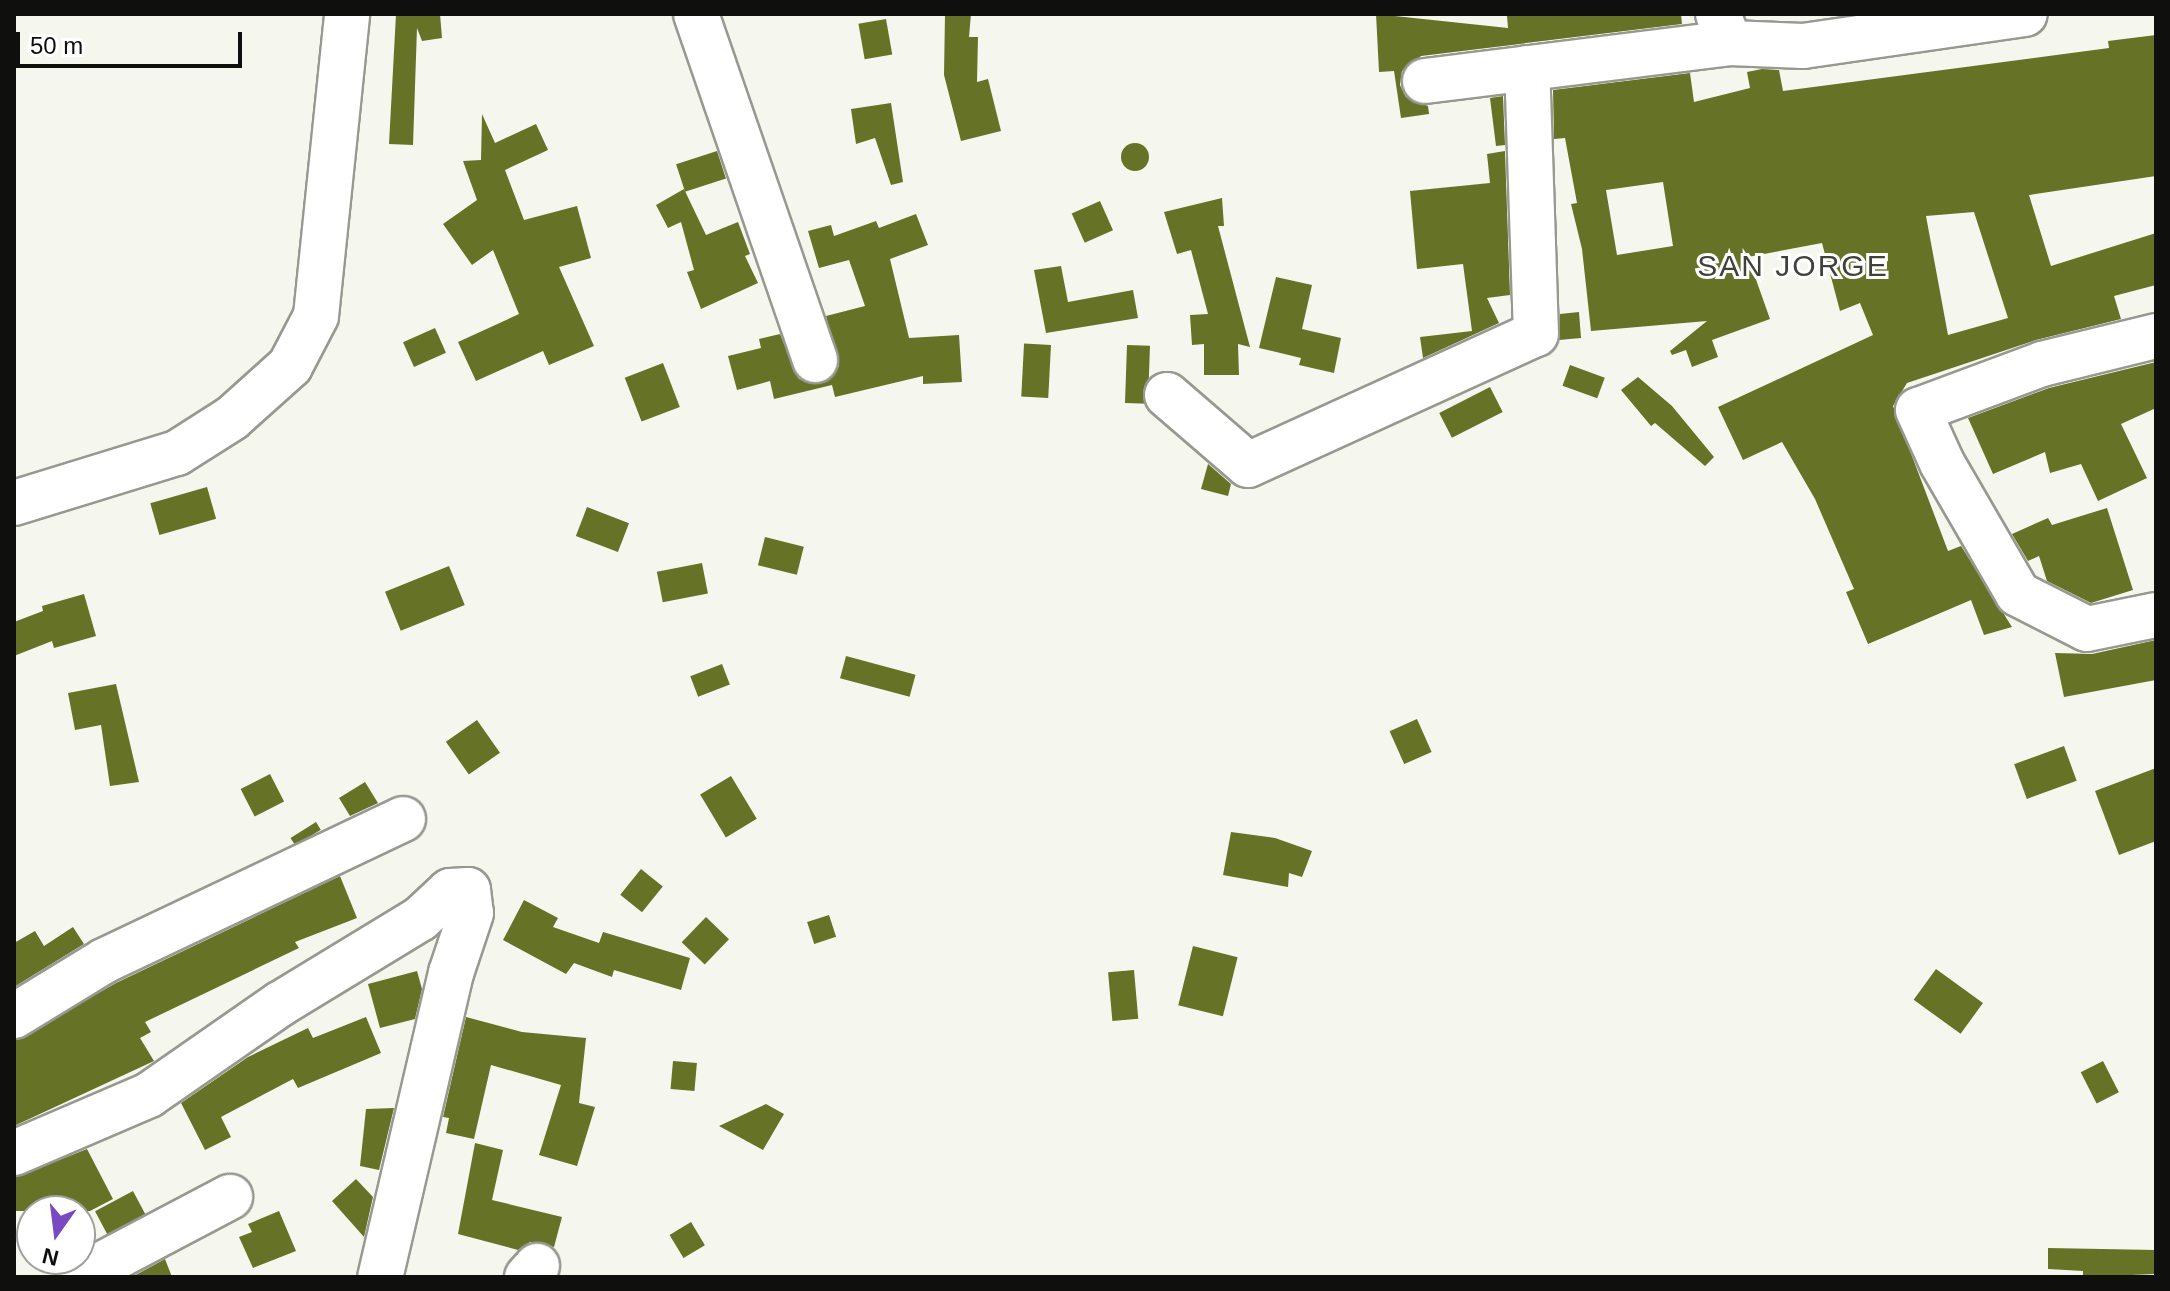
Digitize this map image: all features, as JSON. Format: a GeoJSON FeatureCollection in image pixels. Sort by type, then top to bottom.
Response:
{"type":"FeatureCollection","features":[{"type":"Feature","properties":{"kind":"street"},"geometry":{"type":"LineString","coordinates":[[14,503],[177,453],[232,418],[290,366],[316,316],[347,14]]}},
{"type":"Feature","properties":{"kind":"street"},"geometry":{"type":"LineString","coordinates":[[696,14],[815,360]]}},
{"type":"Feature","properties":{"kind":"street"},"geometry":{"type":"LineString","coordinates":[[1425,81],[1527,68],[1724,28],[1803,46],[2025,14]]}},
{"type":"Feature","properties":{"kind":"street"},"geometry":{"type":"LineString","coordinates":[[1167,395],[1248,465],[1536,334],[1527,68]]}},
{"type":"Feature","properties":{"kind":"street"},"geometry":{"type":"LineString","coordinates":[[2156,336],[2042,364],[1918,410],[1942,463],[2018,594],[2087,629],[2156,615]]}},
{"type":"Feature","properties":{"kind":"street"},"geometry":{"type":"LineString","coordinates":[[14,1016],[104,961],[403,819]]}},
{"type":"Feature","properties":{"kind":"street"},"geometry":{"type":"LineString","coordinates":[[14,1153],[149,1095],[280,1004],[420,919],[450,891],[468,890],[471,913],[451,973],[380,1277]]}},
{"type":"Feature","properties":{"kind":"street"},"geometry":{"type":"LineString","coordinates":[[78,1277],[230,1197]]}},
{"type":"Feature","properties":{"kind":"building"},"geometry":{"type":"Polygon","coordinates":[[[396,14],[440,14],[442,38],[422,41],[417,28],[413,145],[389,144],[396,14]]]}},
{"type":"Feature","properties":{"kind":"building"},"geometry":{"type":"Polygon","coordinates":[[[945,14],[971,14],[969,37],[978,37],[977,82],[988,79],[1001,131],[961,141],[944,75],[945,14]]]}},
{"type":"Feature","properties":{"kind":"building"},"geometry":{"type":"Polygon","coordinates":[[[1376,14],[1508,28],[1507,16],[1529,14],[1681,14],[1682,24],[1421,56],[1402,71],[1400,85],[1406,97],[1428,106],[1429,114],[1401,118],[1394,71],[1379,72],[1376,14]]]}},
{"type":"Feature","properties":{"kind":"building"},"geometry":{"type":"Polygon","coordinates":[[[886,19],[892,54],[865,59],[858,24],[886,19]]]}},
{"type":"Feature","properties":{"kind":"building"},"geometry":{"type":"Polygon","coordinates":[[[2156,35],[2156,176],[2029,195],[2051,266],[2156,233],[2156,285],[2114,296],[2121,319],[2036,340],[1907,383],[1893,406],[1948,551],[1961,546],[2012,627],[1984,635],[1971,600],[1868,644],[1846,592],[1854,589],[1815,499],[1782,442],[1743,460],[1718,407],[1873,335],[1860,303],[1840,311],[1822,243],[1748,257],[1770,319],[1712,340],[1718,357],[1692,367],[1686,350],[1672,355],[1670,351],[1707,321],[1591,331],[1582,249],[1571,204],[1577,203],[1565,138],[1554,139],[1553,90],[1690,73],[1694,102],[1750,88],[1747,72],[1762,69],[1779,70],[1783,91],[2109,48],[2108,41],[2156,35]],[[1663,182],[1606,190],[1617,255],[1673,246],[1663,182]],[[1974,212],[1926,216],[1948,335],[2008,318],[1974,212]]]}},
{"type":"Feature","properties":{"kind":"building"},"geometry":{"type":"Polygon","coordinates":[[[1503,96],[1505,145],[1496,146],[1490,98],[1503,96]]]}},
{"type":"Feature","properties":{"kind":"building"},"geometry":{"type":"Polygon","coordinates":[[[891,103],[903,182],[891,185],[875,138],[856,144],[851,109],[891,103]]]}},
{"type":"Feature","properties":{"kind":"building"},"geometry":{"type":"Polygon","coordinates":[[[482,114],[495,143],[536,124],[548,150],[505,170],[524,220],[577,206],[591,258],[559,267],[594,346],[549,365],[543,351],[476,381],[458,342],[519,314],[493,250],[472,265],[443,224],[477,200],[463,161],[481,160],[482,114]]]}},
{"type":"Feature","properties":{"kind":"building"},"geometry":{"type":"Polygon","coordinates":[[[1135,143],[1145,147],[1149,157],[1145,167],[1135,171],[1125,167],[1121,157],[1125,147],[1135,143]]]}},
{"type":"Feature","properties":{"kind":"building"},"geometry":{"type":"Polygon","coordinates":[[[717,151],[726,179],[685,192],[676,164],[717,151]]]}},
{"type":"Feature","properties":{"kind":"building"},"geometry":{"type":"Polygon","coordinates":[[[1505,151],[1510,295],[1487,298],[1499,323],[1423,358],[1420,337],[1472,331],[1463,264],[1417,269],[1410,191],[1490,183],[1487,154],[1505,151]]]}},
{"type":"Feature","properties":{"kind":"building"},"geometry":{"type":"Polygon","coordinates":[[[684,189],[706,235],[738,222],[750,254],[745,256],[758,283],[701,309],[687,272],[694,270],[681,222],[668,228],[656,205],[684,189]]]}},
{"type":"Feature","properties":{"kind":"building"},"geometry":{"type":"Polygon","coordinates":[[[1222,198],[1224,226],[1218,226],[1250,347],[1238,344],[1239,375],[1204,375],[1204,344],[1192,345],[1190,315],[1208,314],[1191,250],[1177,254],[1164,212],[1222,198]]]}},
{"type":"Feature","properties":{"kind":"building"},"geometry":{"type":"Polygon","coordinates":[[[1100,201],[1113,230],[1085,243],[1072,214],[1100,201]]]}},
{"type":"Feature","properties":{"kind":"building"},"geometry":{"type":"Polygon","coordinates":[[[916,214],[928,245],[890,259],[909,338],[959,335],[962,382],[923,384],[923,376],[835,397],[832,385],[774,399],[770,381],[737,390],[728,356],[761,348],[759,339],[780,334],[799,379],[824,383],[839,366],[826,316],[865,306],[849,260],[819,268],[808,231],[831,225],[834,236],[876,221],[879,228],[916,214]]]}},
{"type":"Feature","properties":{"kind":"building"},"geometry":{"type":"Polygon","coordinates":[[[1061,266],[1068,302],[1133,290],[1138,318],[1046,333],[1034,270],[1061,266]]]}},
{"type":"Feature","properties":{"kind":"building"},"geometry":{"type":"Polygon","coordinates":[[[1276,277],[1312,285],[1302,329],[1341,338],[1334,373],[1299,365],[1301,358],[1259,348],[1276,277]]]}},
{"type":"Feature","properties":{"kind":"building"},"geometry":{"type":"Polygon","coordinates":[[[1579,312],[1581,338],[1559,340],[1560,314],[1579,312]]]}},
{"type":"Feature","properties":{"kind":"building"},"geometry":{"type":"Polygon","coordinates":[[[435,328],[446,353],[414,367],[403,342],[435,328]]]}},
{"type":"Feature","properties":{"kind":"building"},"geometry":{"type":"Polygon","coordinates":[[[1024,344],[1051,345],[1048,398],[1021,397],[1024,344]]]}},
{"type":"Feature","properties":{"kind":"building"},"geometry":{"type":"Polygon","coordinates":[[[1127,345],[1150,346],[1148,404],[1125,403],[1127,345]]]}},
{"type":"Feature","properties":{"kind":"building"},"geometry":{"type":"Polygon","coordinates":[[[2156,362],[2156,408],[2121,424],[2147,478],[2098,501],[2081,464],[2050,473],[2045,452],[1993,474],[1968,418],[2049,388],[2156,362]]]}},
{"type":"Feature","properties":{"kind":"building"},"geometry":{"type":"Polygon","coordinates":[[[663,363],[680,407],[642,422],[625,378],[663,363]]]}},
{"type":"Feature","properties":{"kind":"building"},"geometry":{"type":"Polygon","coordinates":[[[1570,365],[1605,378],[1597,398],[1562,386],[1570,365]]]}},
{"type":"Feature","properties":{"kind":"building"},"geometry":{"type":"Polygon","coordinates":[[[1638,377],[1672,406],[1714,457],[1705,466],[1655,423],[1651,426],[1621,390],[1638,377]]]}},
{"type":"Feature","properties":{"kind":"building"},"geometry":{"type":"Polygon","coordinates":[[[1490,387],[1503,412],[1452,438],[1439,413],[1490,387]]]}},
{"type":"Feature","properties":{"kind":"building"},"geometry":{"type":"Polygon","coordinates":[[[1208,464],[1231,484],[1228,496],[1201,489],[1208,464]]]}},
{"type":"Feature","properties":{"kind":"building"},"geometry":{"type":"Polygon","coordinates":[[[207,487],[216,519],[159,535],[150,503],[207,487]]]}},
{"type":"Feature","properties":{"kind":"building"},"geometry":{"type":"Polygon","coordinates":[[[587,507],[629,523],[618,552],[576,536],[587,507]]]}},
{"type":"Feature","properties":{"kind":"building"},"geometry":{"type":"Polygon","coordinates":[[[2107,508],[2133,590],[2091,603],[2047,581],[2039,556],[2028,561],[2012,534],[2048,518],[2052,525],[2107,508]]]}},
{"type":"Feature","properties":{"kind":"building"},"geometry":{"type":"Polygon","coordinates":[[[765,537],[804,547],[797,575],[758,565],[765,537]]]}},
{"type":"Feature","properties":{"kind":"building"},"geometry":{"type":"Polygon","coordinates":[[[702,563],[708,593],[663,602],[657,572],[702,563]]]}},
{"type":"Feature","properties":{"kind":"building"},"geometry":{"type":"Polygon","coordinates":[[[449,566],[465,605],[401,631],[385,592],[449,566]]]}},
{"type":"Feature","properties":{"kind":"building"},"geometry":{"type":"Polygon","coordinates":[[[84,594],[96,636],[54,648],[52,641],[14,656],[14,622],[43,611],[42,606],[84,594]]]}},
{"type":"Feature","properties":{"kind":"building"},"geometry":{"type":"Polygon","coordinates":[[[2156,640],[2156,680],[2064,697],[2055,653],[2092,654],[2156,640]]]}},
{"type":"Feature","properties":{"kind":"building"},"geometry":{"type":"Polygon","coordinates":[[[846,656],[916,675],[910,697],[840,678],[846,656]]]}},
{"type":"Feature","properties":{"kind":"building"},"geometry":{"type":"Polygon","coordinates":[[[722,664],[730,685],[698,697],[690,676],[722,664]]]}},
{"type":"Feature","properties":{"kind":"building"},"geometry":{"type":"Polygon","coordinates":[[[116,684],[139,782],[110,786],[101,725],[75,730],[68,693],[116,684]]]}},
{"type":"Feature","properties":{"kind":"building"},"geometry":{"type":"Polygon","coordinates":[[[1417,719],[1432,752],[1404,764],[1390,731],[1417,719]]]}},
{"type":"Feature","properties":{"kind":"building"},"geometry":{"type":"Polygon","coordinates":[[[477,720],[500,753],[469,775],[446,742],[477,720]]]}},
{"type":"Feature","properties":{"kind":"building"},"geometry":{"type":"Polygon","coordinates":[[[2064,746],[2077,781],[2027,799],[2014,764],[2064,746]]]}},
{"type":"Feature","properties":{"kind":"building"},"geometry":{"type":"Polygon","coordinates":[[[2156,768],[2156,841],[2119,855],[2095,791],[2156,768]]]}},
{"type":"Feature","properties":{"kind":"building"},"geometry":{"type":"Polygon","coordinates":[[[270,774],[284,802],[255,817],[241,789],[270,774]]]}},
{"type":"Feature","properties":{"kind":"building"},"geometry":{"type":"Polygon","coordinates":[[[731,776],[757,819],[726,837],[700,795],[731,776]]]}},
{"type":"Feature","properties":{"kind":"building"},"geometry":{"type":"Polygon","coordinates":[[[365,782],[378,803],[350,816],[339,798],[365,782]]]}},
{"type":"Feature","properties":{"kind":"building"},"geometry":{"type":"Polygon","coordinates":[[[316,822],[321,830],[295,846],[291,838],[316,822]]]}},
{"type":"Feature","properties":{"kind":"building"},"geometry":{"type":"Polygon","coordinates":[[[1231,832],[1275,838],[1312,851],[1302,877],[1289,873],[1288,887],[1223,875],[1231,832]]]}},
{"type":"Feature","properties":{"kind":"building"},"geometry":{"type":"Polygon","coordinates":[[[641,869],[663,887],[642,912],[620,895],[641,869]]]}},
{"type":"Feature","properties":{"kind":"building"},"geometry":{"type":"Polygon","coordinates":[[[340,876],[357,918],[295,942],[299,948],[145,1022],[151,1032],[140,1038],[154,1061],[14,1126],[14,1041],[116,983],[340,876]]]}},
{"type":"Feature","properties":{"kind":"building"},"geometry":{"type":"Polygon","coordinates":[[[524,900],[558,918],[553,927],[599,943],[603,932],[690,958],[681,990],[614,970],[612,977],[574,963],[566,974],[503,940],[524,900]]]}},
{"type":"Feature","properties":{"kind":"building"},"geometry":{"type":"Polygon","coordinates":[[[829,915],[836,937],[814,944],[807,922],[829,915]]]}},
{"type":"Feature","properties":{"kind":"building"},"geometry":{"type":"Polygon","coordinates":[[[706,917],[729,939],[705,964],[682,942],[706,917]]]}},
{"type":"Feature","properties":{"kind":"building"},"geometry":{"type":"Polygon","coordinates":[[[73,927],[84,944],[14,987],[14,943],[35,931],[44,946],[73,927]]]}},
{"type":"Feature","properties":{"kind":"building"},"geometry":{"type":"Polygon","coordinates":[[[1193,946],[1238,957],[1223,1016],[1178,1005],[1193,946]]]}},
{"type":"Feature","properties":{"kind":"building"},"geometry":{"type":"Polygon","coordinates":[[[1936,969],[1983,1003],[1961,1034],[1914,1000],[1936,969]]]}},
{"type":"Feature","properties":{"kind":"building"},"geometry":{"type":"Polygon","coordinates":[[[1134,970],[1138,1019],[1112,1021],[1108,972],[1134,970]]]}},
{"type":"Feature","properties":{"kind":"building"},"geometry":{"type":"Polygon","coordinates":[[[417,971],[422,989],[415,1019],[380,1028],[368,984],[417,971]]]}},
{"type":"Feature","properties":{"kind":"building"},"geometry":{"type":"Polygon","coordinates":[[[366,1017],[381,1053],[298,1088],[293,1079],[221,1117],[231,1137],[205,1150],[181,1103],[248,1057],[308,1028],[313,1038],[366,1017]]]}},
{"type":"Feature","properties":{"kind":"building"},"geometry":{"type":"Polygon","coordinates":[[[466,1017],[522,1032],[586,1038],[579,1103],[595,1107],[577,1166],[539,1155],[561,1085],[491,1065],[474,1139],[446,1133],[449,1118],[443,1117],[466,1017]]]}},
{"type":"Feature","properties":{"kind":"building"},"geometry":{"type":"Polygon","coordinates":[[[673,1061],[697,1063],[694,1091],[671,1089],[673,1061]]]}},
{"type":"Feature","properties":{"kind":"building"},"geometry":{"type":"Polygon","coordinates":[[[2103,1061],[2119,1092],[2097,1104],[2081,1072],[2103,1061]]]}},
{"type":"Feature","properties":{"kind":"building"},"geometry":{"type":"Polygon","coordinates":[[[766,1104],[784,1114],[763,1150],[719,1126],[766,1104]]]}},
{"type":"Feature","properties":{"kind":"building"},"geometry":{"type":"Polygon","coordinates":[[[394,1108],[379,1170],[360,1166],[366,1109],[394,1108]]]}},
{"type":"Feature","properties":{"kind":"building"},"geometry":{"type":"Polygon","coordinates":[[[475,1143],[503,1150],[492,1200],[562,1217],[554,1247],[530,1242],[518,1250],[458,1234],[475,1143]]]}},
{"type":"Feature","properties":{"kind":"building"},"geometry":{"type":"Polygon","coordinates":[[[87,1149],[113,1199],[96,1208],[96,1195],[16,1195],[14,1211],[14,1178],[87,1149]]]}},
{"type":"Feature","properties":{"kind":"building"},"geometry":{"type":"Polygon","coordinates":[[[356,1179],[373,1197],[364,1237],[332,1201],[356,1179]]]}},
{"type":"Feature","properties":{"kind":"building"},"geometry":{"type":"Polygon","coordinates":[[[133,1191],[145,1214],[107,1234],[96,1211],[133,1191]]]}},
{"type":"Feature","properties":{"kind":"building"},"geometry":{"type":"Polygon","coordinates":[[[279,1211],[296,1251],[253,1268],[239,1237],[252,1232],[248,1224],[279,1211]]]}},
{"type":"Feature","properties":{"kind":"building"},"geometry":{"type":"Polygon","coordinates":[[[691,1222],[705,1245],[683,1258],[670,1235],[691,1222]]]}},
{"type":"Feature","properties":{"kind":"building"},"geometry":{"type":"Polygon","coordinates":[[[2048,1248],[2156,1250],[2156,1274],[2083,1277],[2083,1271],[2048,1269],[2048,1248]]]}},
{"type":"Feature","properties":{"kind":"building"},"geometry":{"type":"Polygon","coordinates":[[[165,1259],[172,1277],[132,1277],[165,1259]]]}},
{"type":"Feature","properties":{"kind":"district","name":"SAN JORGE"},"geometry":{"type":"Point","coordinates":[1793,266]}}]}
